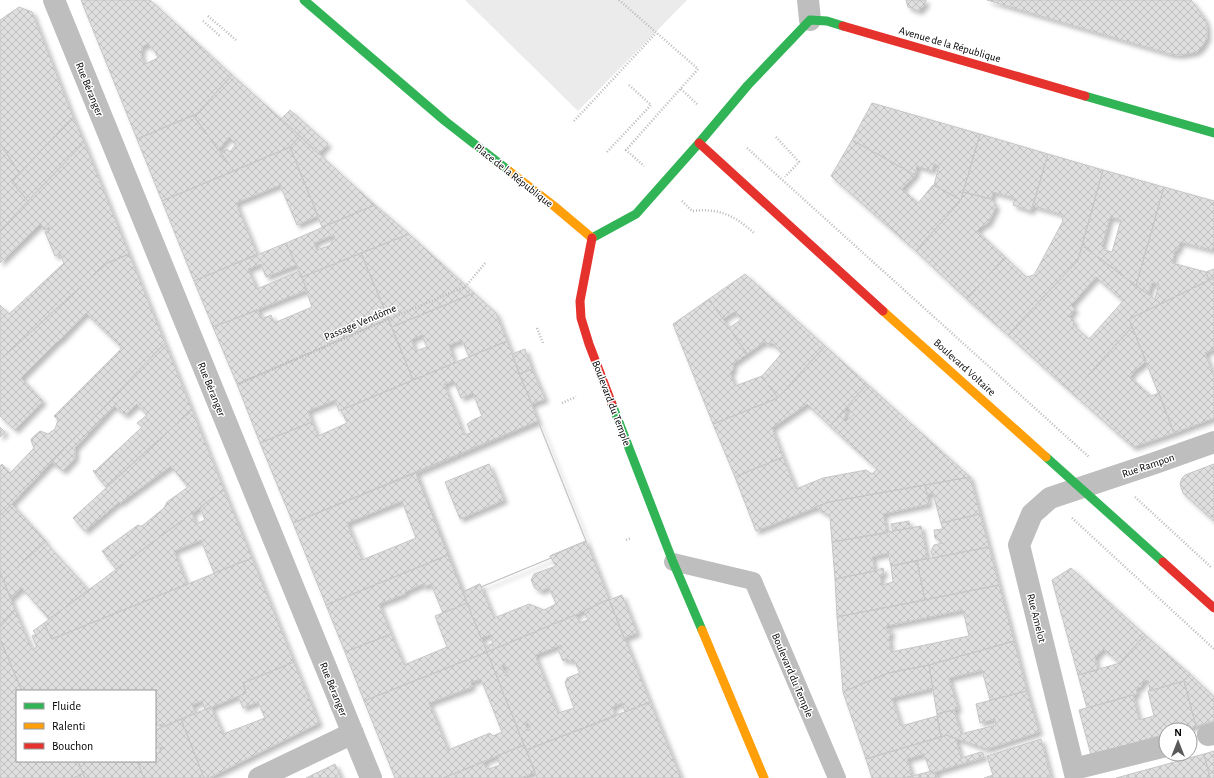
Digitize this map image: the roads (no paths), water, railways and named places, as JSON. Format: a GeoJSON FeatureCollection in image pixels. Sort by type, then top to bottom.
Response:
{"type":"FeatureCollection","features":[{"type":"Feature","properties":{"kind":"main road","name":"Place de la République"},"geometry":{"type":"LineString","coordinates":[[304,0],[445,121],[554,206],[592,238]]}},
{"type":"Feature","properties":{"kind":"main road","name":"Avenue de la République"},"geometry":{"type":"LineString","coordinates":[[699,143],[718,122],[809,10],[827,21],[1214,133]]}},
{"type":"Feature","properties":{"kind":"main road"},"geometry":{"type":"LineString","coordinates":[[592,238],[636,214],[699,143]]}},
{"type":"Feature","properties":{"kind":"main road","name":"Boulevard Voltaire"},"geometry":{"type":"LineString","coordinates":[[699,143],[1214,608]]}},
{"type":"Feature","properties":{"kind":"main road","name":"Boulevard du Temple"},"geometry":{"type":"LineString","coordinates":[[592,238],[580,301],[581,318],[589,344],[673,562],[764,778]]}},
{"type":"Feature","properties":{"kind":"street","name":"Rue Béranger"},"geometry":{"type":"LineString","coordinates":[[54,0],[370,778]]}},
{"type":"Feature","properties":{"kind":"street","name":"Rue Rampon"},"geometry":{"type":"LineString","coordinates":[[1081,488],[1214,442]]}},
{"type":"Feature","properties":{"kind":"street","name":"Rue Amelot"},"geometry":{"type":"LineString","coordinates":[[1075,774],[1019,545],[1032,514],[1050,498],[1081,488]]}},
{"type":"Feature","properties":{"kind":"street"},"geometry":{"type":"LineString","coordinates":[[259,778],[353,733]]}},
{"type":"Feature","properties":{"kind":"street"},"geometry":{"type":"LineString","coordinates":[[1075,774],[1158,748]]}},
{"type":"Feature","properties":{"kind":"lane","name":"Boulevard du Temple"},"geometry":{"type":"LineString","coordinates":[[673,562],[753,581],[837,778]]}}]}
